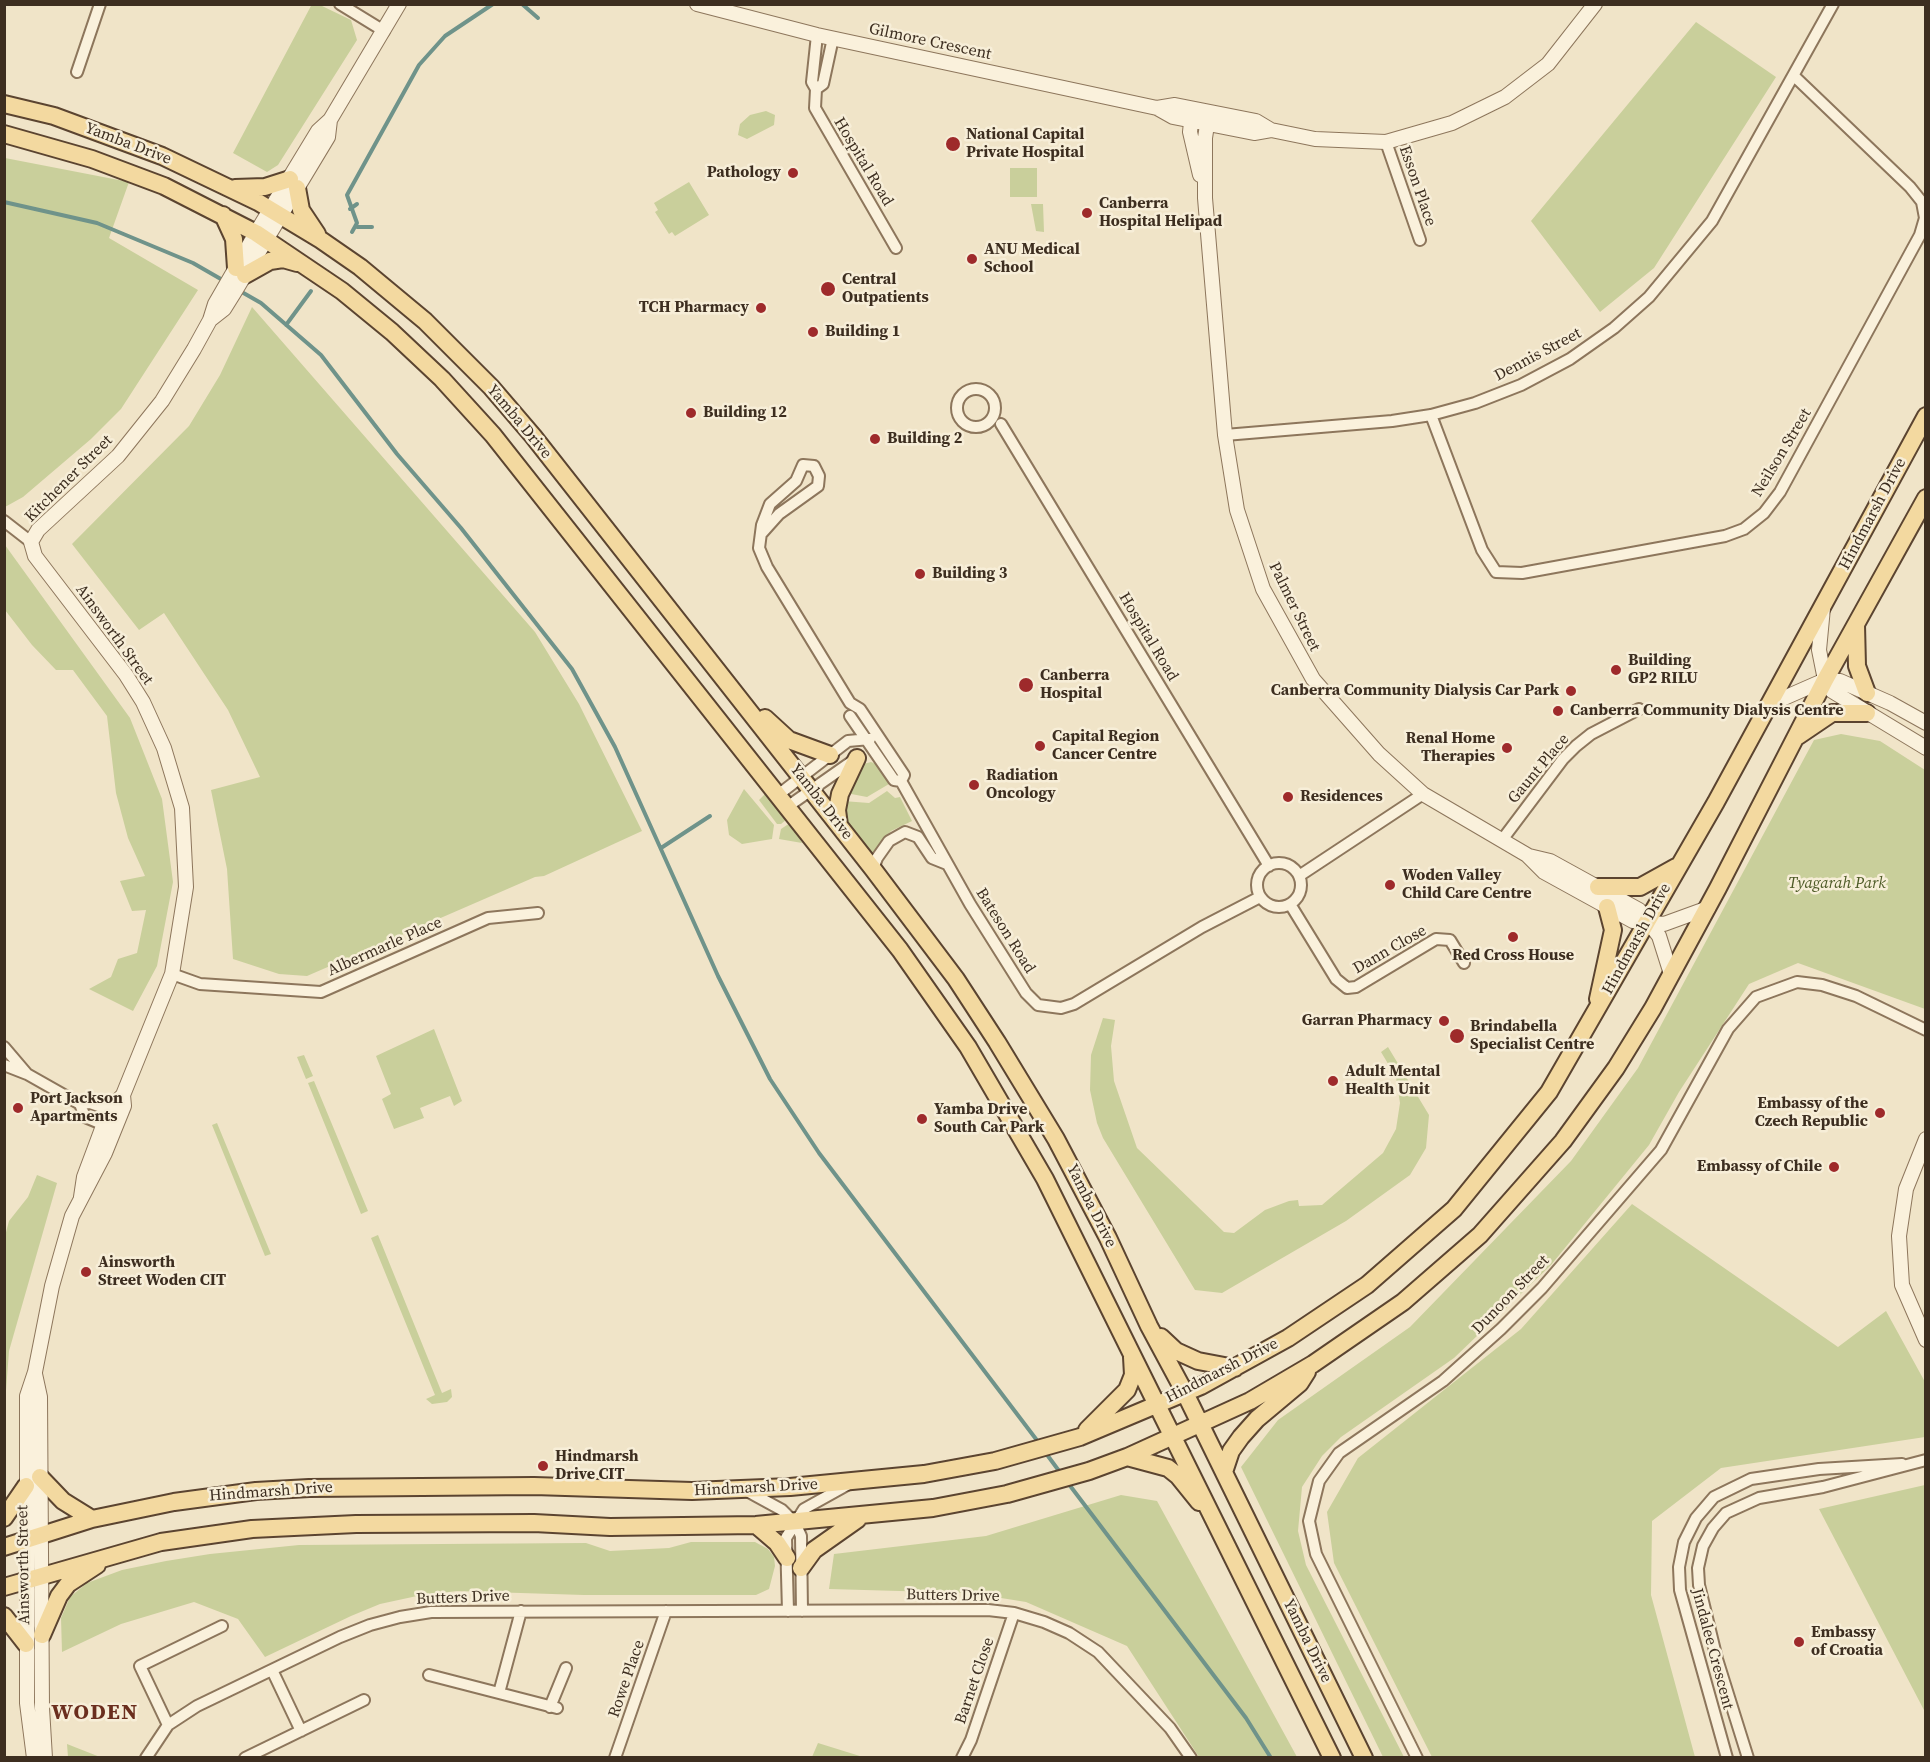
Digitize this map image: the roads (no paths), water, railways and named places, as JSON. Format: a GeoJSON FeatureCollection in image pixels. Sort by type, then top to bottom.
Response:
{"type":"FeatureCollection","features":[{"type":"Feature","properties":{"kind":"main road","name":"Yamba Drive"},"geometry":{"type":"LineString","coordinates":[[4,104],[54,116],[116,137],[231,188],[276,213],[321,240],[407,305],[491,387],[873,869],[956,979],[1028,1090],[1103,1228],[1149,1326],[1185,1393],[1364,1758]]}},
{"type":"Feature","properties":{"kind":"main road","name":"Yamba Drive"},"geometry":{"type":"LineString","coordinates":[[4,134],[92,159],[164,186],[261,236],[304,264],[392,332],[478,417],[900,950],[968,1047],[1046,1179],[1332,1758]]}},
{"type":"Feature","properties":{"kind":"main road"},"geometry":{"type":"LineString","coordinates":[[231,188],[293,183],[301,210],[321,240]]}},
{"type":"Feature","properties":{"kind":"main road"},"geometry":{"type":"LineString","coordinates":[[223,215],[234,239],[240,271],[283,259],[304,264]]}},
{"type":"Feature","properties":{"kind":"main road","name":"Hindmarsh Drive"},"geometry":{"type":"LineString","coordinates":[[4,1547],[92,1519],[201,1497],[309,1488],[534,1486],[692,1491],[852,1483],[924,1474],[1020,1455],[1074,1438],[1185,1393],[1288,1338],[1367,1285],[1454,1209],[1532,1116],[1595,1014],[1716,802],[1926,416]]}},
{"type":"Feature","properties":{"kind":"main road"},"geometry":{"type":"LineString","coordinates":[[4,1587],[121,1552],[206,1534],[305,1526],[756,1525],[861,1517],[971,1501],[1089,1471],[1127,1457],[1250,1401],[1313,1364],[1403,1302],[1480,1235],[1563,1141],[1616,1068],[1671,974],[1708,908],[1856,624],[1926,498]]}},
{"type":"Feature","properties":{"kind":"main road"},"geometry":{"type":"LineString","coordinates":[[1856,624],[1857,666],[1866,693]]}},
{"type":"Feature","properties":{"kind":"main road"},"geometry":{"type":"LineString","coordinates":[[739,698],[754,704],[789,740],[830,755]]}},
{"type":"Feature","properties":{"kind":"main road"},"geometry":{"type":"LineString","coordinates":[[1795,739],[1832,713],[1867,713]]}},
{"type":"Feature","properties":{"kind":"main road"},"geometry":{"type":"LineString","coordinates":[[839,825],[837,810],[840,794],[857,758]]}},
{"type":"Feature","properties":{"kind":"main road"},"geometry":{"type":"LineString","coordinates":[[1598,887],[1640,887],[1678,866]]}},
{"type":"Feature","properties":{"kind":"main road"},"geometry":{"type":"LineString","coordinates":[[1595,1014],[1613,930],[1607,907]]}},
{"type":"Feature","properties":{"kind":"main road"},"geometry":{"type":"LineString","coordinates":[[1149,1326],[1176,1351],[1198,1361],[1235,1368]]}},
{"type":"Feature","properties":{"kind":"main road"},"geometry":{"type":"LineString","coordinates":[[1074,1438],[1127,1390],[1133,1375],[1131,1352]]}},
{"type":"Feature","properties":{"kind":"main road"},"geometry":{"type":"LineString","coordinates":[[1224,1472],[1232,1450],[1241,1437],[1264,1413],[1300,1383],[1313,1364]]}},
{"type":"Feature","properties":{"kind":"main road"},"geometry":{"type":"LineString","coordinates":[[1127,1457],[1168,1468],[1178,1476],[1218,1526]]}},
{"type":"Feature","properties":{"kind":"main road"},"geometry":{"type":"LineString","coordinates":[[4,1518],[33,1481],[92,1519]]}},
{"type":"Feature","properties":{"kind":"main road"},"geometry":{"type":"LineString","coordinates":[[801,1568],[814,1550],[861,1517]]}},
{"type":"Feature","properties":{"kind":"main road"},"geometry":{"type":"LineString","coordinates":[[756,1525],[777,1543],[787,1558]]}},
{"type":"Feature","properties":{"kind":"main road"},"geometry":{"type":"LineString","coordinates":[[42,1635],[59,1596],[68,1584],[121,1552]]}},
{"type":"Feature","properties":{"kind":"main road"},"geometry":{"type":"LineString","coordinates":[[4,1616],[26,1644]]}},
{"type":"Feature","properties":{"kind":"street"},"geometry":{"type":"LineString","coordinates":[[77,72],[100,4]]}},
{"type":"Feature","properties":{"kind":"street"},"geometry":{"type":"LineString","coordinates":[[340,4],[384,31]]}},
{"type":"Feature","properties":{"kind":"street","name":"Kitchener Street"},"geometry":{"type":"LineString","coordinates":[[31,543],[38,530],[121,452],[162,401],[276,213],[318,131],[330,120],[399,4]]}},
{"type":"Feature","properties":{"kind":"street","name":"Gilmore Crescent"},"geometry":{"type":"LineString","coordinates":[[697,4],[817,35],[1157,108],[1173,117],[1192,115],[1256,121],[1271,130],[1314,139],[1386,142],[1452,123],[1505,97],[1548,64],[1596,4]]}},
{"type":"Feature","properties":{"kind":"street","name":"Dennis Street"},"geometry":{"type":"LineString","coordinates":[[1225,435],[1392,421],[1431,415],[1475,403],[1521,385],[1570,359],[1614,328],[1649,297],[1712,221],[1833,4]]}},
{"type":"Feature","properties":{"kind":"street","name":"Hospital Road"},"geometry":{"type":"LineString","coordinates":[[817,35],[812,82],[816,89],[814,106],[818,117],[896,248]]}},
{"type":"Feature","properties":{"kind":"street","name":"Hospital Road"},"geometry":{"type":"LineString","coordinates":[[816,89],[823,84],[832,38]]}},
{"type":"Feature","properties":{"kind":"street","name":"Neilson Street"},"geometry":{"type":"LineString","coordinates":[[1431,415],[1482,550],[1496,572],[1522,573],[1725,536],[1744,529],[1764,513],[1780,492],[1920,236],[1925,218],[1922,202],[1910,187],[1794,76]]}},
{"type":"Feature","properties":{"kind":"street","name":"Palmer Street"},"geometry":{"type":"LineString","coordinates":[[1192,115],[1190,132],[1205,198]]}},
{"type":"Feature","properties":{"kind":"street","name":"Palmer Street"},"geometry":{"type":"LineString","coordinates":[[1208,118],[1205,198],[1225,435],[1237,510],[1263,589],[1313,679],[1352,725],[1423,794],[1527,855],[1544,872],[1633,921],[1664,924],[1708,908]]}},
{"type":"Feature","properties":{"kind":"street","name":"Esson Place"},"geometry":{"type":"LineString","coordinates":[[1386,142],[1420,240]]}},
{"type":"Feature","properties":{"kind":"street","name":"Hospital Road"},"geometry":{"type":"LineString","coordinates":[[1001,424],[972,426],[962,420],[957,408],[961,397],[971,390],[983,391],[992,398],[1001,424],[1269,866]]}},
{"type":"Feature","properties":{"kind":"street"},"geometry":{"type":"LineString","coordinates":[[984,425],[995,410]]}},
{"type":"Feature","properties":{"kind":"street"},"geometry":{"type":"LineString","coordinates":[[762,532],[779,514],[818,486],[819,476],[814,466],[803,465],[796,481],[770,504],[762,532],[759,548],[762,558],[850,703],[860,709],[873,743]]}},
{"type":"Feature","properties":{"kind":"street","name":"Ainsworth Street"},"geometry":{"type":"LineString","coordinates":[[4,521],[31,543],[35,556],[126,675],[151,717],[164,748],[182,808],[186,887],[172,974],[109,1128],[84,1177],[81,1197],[72,1216],[52,1286],[35,1372],[40,1397],[33,1481],[33,1577],[26,1644],[27,1703],[34,1758]]}},
{"type":"Feature","properties":{"kind":"street"},"geometry":{"type":"LineString","coordinates":[[1823,608],[1820,650],[1826,680],[1832,691],[1926,748]]}},
{"type":"Feature","properties":{"kind":"street"},"geometry":{"type":"LineString","coordinates":[[1768,705],[1826,680],[1840,681],[1926,723]]}},
{"type":"Feature","properties":{"kind":"street"},"geometry":{"type":"LineString","coordinates":[[848,741],[850,703]]}},
{"type":"Feature","properties":{"kind":"street","name":"Gaunt Place"},"geometry":{"type":"LineString","coordinates":[[1502,840],[1563,759],[1576,746],[1591,734],[1639,709]]}},
{"type":"Feature","properties":{"kind":"street"},"geometry":{"type":"LineString","coordinates":[[850,716],[873,743]]}},
{"type":"Feature","properties":{"kind":"street"},"geometry":{"type":"LineString","coordinates":[[782,801],[806,784],[830,755],[848,741],[873,743]]}},
{"type":"Feature","properties":{"kind":"street"},"geometry":{"type":"LineString","coordinates":[[782,801],[806,784],[857,758],[873,743]]}},
{"type":"Feature","properties":{"kind":"street","name":"Bateson Road"},"geometry":{"type":"LineString","coordinates":[[873,743],[904,775],[901,782],[947,865],[1026,993],[1038,1005],[1052,1007],[1074,1004],[1202,927],[1260,897]]}},
{"type":"Feature","properties":{"kind":"street"},"geometry":{"type":"LineString","coordinates":[[1299,876],[1423,794]]}},
{"type":"Feature","properties":{"kind":"street"},"geometry":{"type":"LineString","coordinates":[[873,869],[888,841],[905,832],[918,837],[932,858],[947,865]]}},
{"type":"Feature","properties":{"kind":"street","name":"Palmer Street"},"geometry":{"type":"LineString","coordinates":[[1527,855],[1550,861],[1639,910],[1659,936],[1671,974]]}},
{"type":"Feature","properties":{"kind":"street"},"geometry":{"type":"LineString","coordinates":[[1276,863],[1290,866],[1299,876],[1299,895],[1290,904],[1277,907],[1260,897],[1257,890],[1259,876],[1269,866],[1276,863]]}},
{"type":"Feature","properties":{"kind":"street","name":"Dann Close"},"geometry":{"type":"LineString","coordinates":[[1290,904],[1336,979],[1347,988],[1356,987],[1436,939],[1449,940],[1464,963]]}},
{"type":"Feature","properties":{"kind":"street","name":"Albermarle Place"},"geometry":{"type":"LineString","coordinates":[[172,974],[200,984],[321,992],[488,918],[538,913]]}},
{"type":"Feature","properties":{"kind":"street","name":"Dunoon Street"},"geometry":{"type":"LineString","coordinates":[[1417,1758],[1316,1554],[1309,1521],[1319,1481],[1339,1453],[1443,1381],[1501,1329],[1542,1288],[1661,1150],[1728,1029],[1756,997],[1797,982],[1822,985],[1856,996],[1926,1030]]}},
{"type":"Feature","properties":{"kind":"street"},"geometry":{"type":"LineString","coordinates":[[4,1047],[27,1074]]}},
{"type":"Feature","properties":{"kind":"street"},"geometry":{"type":"LineString","coordinates":[[4,1065],[27,1074],[80,1104],[90,1103],[115,1112]]}},
{"type":"Feature","properties":{"kind":"street"},"geometry":{"type":"LineString","coordinates":[[80,1104],[85,1117],[109,1128]]}},
{"type":"Feature","properties":{"kind":"street"},"geometry":{"type":"LineString","coordinates":[[1926,1138],[1906,1189],[1899,1236],[1902,1285],[1926,1340]]}},
{"type":"Feature","properties":{"kind":"street","name":"Jindalee Crescent"},"geometry":{"type":"LineString","coordinates":[[1748,1758],[1720,1669],[1698,1585],[1698,1568],[1703,1546],[1719,1521],[1742,1504],[1759,1498],[1822,1487],[1902,1464],[1926,1460]]}},
{"type":"Feature","properties":{"kind":"street","name":"Jindalee Crescent"},"geometry":{"type":"LineString","coordinates":[[1727,1758],[1680,1590],[1678,1567],[1684,1542],[1696,1518],[1714,1497],[1751,1479],[1819,1468],[1902,1464]]}},
{"type":"Feature","properties":{"kind":"street"},"geometry":{"type":"LineString","coordinates":[[788,1611],[786,1538],[804,1509],[852,1483]]}},
{"type":"Feature","properties":{"kind":"street"},"geometry":{"type":"LineString","coordinates":[[743,1489],[768,1500],[795,1523],[801,1536],[802,1611]]}},
{"type":"Feature","properties":{"kind":"street","name":"Ainsworth Street"},"geometry":{"type":"LineString","coordinates":[[33,1577],[42,1635],[45,1758]]}},
{"type":"Feature","properties":{"kind":"street","name":"Butters Drive"},"geometry":{"type":"LineString","coordinates":[[146,1758],[168,1725],[197,1706],[370,1625],[400,1617],[431,1612],[988,1610],[1014,1613],[1069,1633],[1098,1652],[1170,1728],[1191,1758]]}},
{"type":"Feature","properties":{"kind":"street"},"geometry":{"type":"LineString","coordinates":[[499,1693],[521,1611]]}},
{"type":"Feature","properties":{"kind":"street","name":"Rowe Place"},"geometry":{"type":"LineString","coordinates":[[615,1758],[666,1611]]}},
{"type":"Feature","properties":{"kind":"street","name":"Barnet Close"},"geometry":{"type":"LineString","coordinates":[[962,1758],[971,1740],[1014,1613]]}},
{"type":"Feature","properties":{"kind":"street"},"geometry":{"type":"LineString","coordinates":[[168,1725],[140,1666],[222,1626]]}},
{"type":"Feature","properties":{"kind":"street"},"geometry":{"type":"LineString","coordinates":[[429,1675],[554,1708],[566,1668]]}},
{"type":"Feature","properties":{"kind":"street"},"geometry":{"type":"LineString","coordinates":[[272,1670],[301,1731]]}},
{"type":"Feature","properties":{"kind":"street"},"geometry":{"type":"LineString","coordinates":[[245,1758],[364,1700]]}},
{"type":"Feature","properties":{"kind":"waterway"},"geometry":{"type":"LineString","coordinates":[[352,232],[357,223],[347,195],[419,65],[445,36],[493,4]]}},
{"type":"Feature","properties":{"kind":"waterway"},"geometry":{"type":"LineString","coordinates":[[522,4],[538,18]]}},
{"type":"Feature","properties":{"kind":"waterway"},"geometry":{"type":"LineString","coordinates":[[4,202],[97,223],[193,263],[226,282]]}},
{"type":"Feature","properties":{"kind":"waterway"},"geometry":{"type":"LineString","coordinates":[[350,209],[357,204]]}},
{"type":"Feature","properties":{"kind":"waterway"},"geometry":{"type":"LineString","coordinates":[[357,227],[372,227]]}},
{"type":"Feature","properties":{"kind":"waterway"},"geometry":{"type":"LineString","coordinates":[[240,291],[261,303],[321,355],[397,454],[461,528],[572,669],[615,747],[718,976],[770,1079],[819,1153],[1039,1443]]}},
{"type":"Feature","properties":{"kind":"waterway"},"geometry":{"type":"LineString","coordinates":[[286,325],[311,291]]}},
{"type":"Feature","properties":{"kind":"waterway"},"geometry":{"type":"LineString","coordinates":[[661,848],[710,816]]}},
{"type":"Feature","properties":{"kind":"waterway"},"geometry":{"type":"LineString","coordinates":[[1045,1452],[1062,1475]]}},
{"type":"Feature","properties":{"kind":"waterway"},"geometry":{"type":"LineString","coordinates":[[1068,1483],[1246,1718],[1271,1758]]}},
{"type":"Feature","properties":{"kind":"place","name":"National Capital Private Hospital"},"geometry":{"type":"Point","coordinates":[953,144]}},
{"type":"Feature","properties":{"kind":"place","name":"Pathology"},"geometry":{"type":"Point","coordinates":[793,173]}},
{"type":"Feature","properties":{"kind":"place","name":"Canberra Hospital Helipad"},"geometry":{"type":"Point","coordinates":[1087,213]}},
{"type":"Feature","properties":{"kind":"place","name":"ANU Medical School"},"geometry":{"type":"Point","coordinates":[972,259]}},
{"type":"Feature","properties":{"kind":"place","name":"Central Outpatients"},"geometry":{"type":"Point","coordinates":[828,289]}},
{"type":"Feature","properties":{"kind":"place","name":"TCH Pharmacy"},"geometry":{"type":"Point","coordinates":[761,308]}},
{"type":"Feature","properties":{"kind":"place","name":"Building 1"},"geometry":{"type":"Point","coordinates":[813,332]}},
{"type":"Feature","properties":{"kind":"place","name":"Building 12"},"geometry":{"type":"Point","coordinates":[691,413]}},
{"type":"Feature","properties":{"kind":"place","name":"Building 2"},"geometry":{"type":"Point","coordinates":[875,439]}},
{"type":"Feature","properties":{"kind":"place","name":"Building 3"},"geometry":{"type":"Point","coordinates":[920,574]}},
{"type":"Feature","properties":{"kind":"place","name":"Building GP2 RILU"},"geometry":{"type":"Point","coordinates":[1616,670]}},
{"type":"Feature","properties":{"kind":"place","name":"Canberra Hospital"},"geometry":{"type":"Point","coordinates":[1026,685]}},
{"type":"Feature","properties":{"kind":"place","name":"Canberra Community Dialysis Car Park"},"geometry":{"type":"Point","coordinates":[1571,691]}},
{"type":"Feature","properties":{"kind":"place","name":"Canberra Community Dialysis Centre"},"geometry":{"type":"Point","coordinates":[1558,711]}},
{"type":"Feature","properties":{"kind":"place","name":"Capital Region Cancer Centre"},"geometry":{"type":"Point","coordinates":[1040,746]}},
{"type":"Feature","properties":{"kind":"place","name":"Renal Home Therapies"},"geometry":{"type":"Point","coordinates":[1507,748]}},
{"type":"Feature","properties":{"kind":"place","name":"Radiation Oncology"},"geometry":{"type":"Point","coordinates":[974,785]}},
{"type":"Feature","properties":{"kind":"place","name":"Residences"},"geometry":{"type":"Point","coordinates":[1288,797]}},
{"type":"Feature","properties":{"kind":"place","name":"Woden Valley Child Care Centre"},"geometry":{"type":"Point","coordinates":[1390,885]}},
{"type":"Feature","properties":{"kind":"place","name":"Red Cross House"},"geometry":{"type":"Point","coordinates":[1513,937]}},
{"type":"Feature","properties":{"kind":"place","name":"Garran Pharmacy"},"geometry":{"type":"Point","coordinates":[1444,1021]}},
{"type":"Feature","properties":{"kind":"place","name":"Brindabella Specialist Centre"},"geometry":{"type":"Point","coordinates":[1457,1036]}},
{"type":"Feature","properties":{"kind":"place","name":"Adult Mental Health Unit"},"geometry":{"type":"Point","coordinates":[1333,1081]}},
{"type":"Feature","properties":{"kind":"place","name":"Port Jackson Apartments"},"geometry":{"type":"Point","coordinates":[18,1108]}},
{"type":"Feature","properties":{"kind":"place","name":"Embassy of the Czech Republic"},"geometry":{"type":"Point","coordinates":[1880,1113]}},
{"type":"Feature","properties":{"kind":"place","name":"Yamba Drive South Car Park"},"geometry":{"type":"Point","coordinates":[922,1119]}},
{"type":"Feature","properties":{"kind":"place","name":"Embassy of Chile"},"geometry":{"type":"Point","coordinates":[1834,1167]}},
{"type":"Feature","properties":{"kind":"place","name":"Ainsworth Street Woden CIT"},"geometry":{"type":"Point","coordinates":[86,1272]}},
{"type":"Feature","properties":{"kind":"place","name":"Hindmarsh Drive CIT"},"geometry":{"type":"Point","coordinates":[543,1466]}},
{"type":"Feature","properties":{"kind":"place","name":"Embassy of Croatia"},"geometry":{"type":"Point","coordinates":[1799,1642]}},
{"type":"Feature","properties":{"kind":"district","name":"WODEN"},"geometry":{"type":"Point","coordinates":[95,1713]}},
{"type":"Feature","properties":{"kind":"park label","name":"Tyagarah Park"},"geometry":{"type":"Point","coordinates":[1837,884]}}]}
